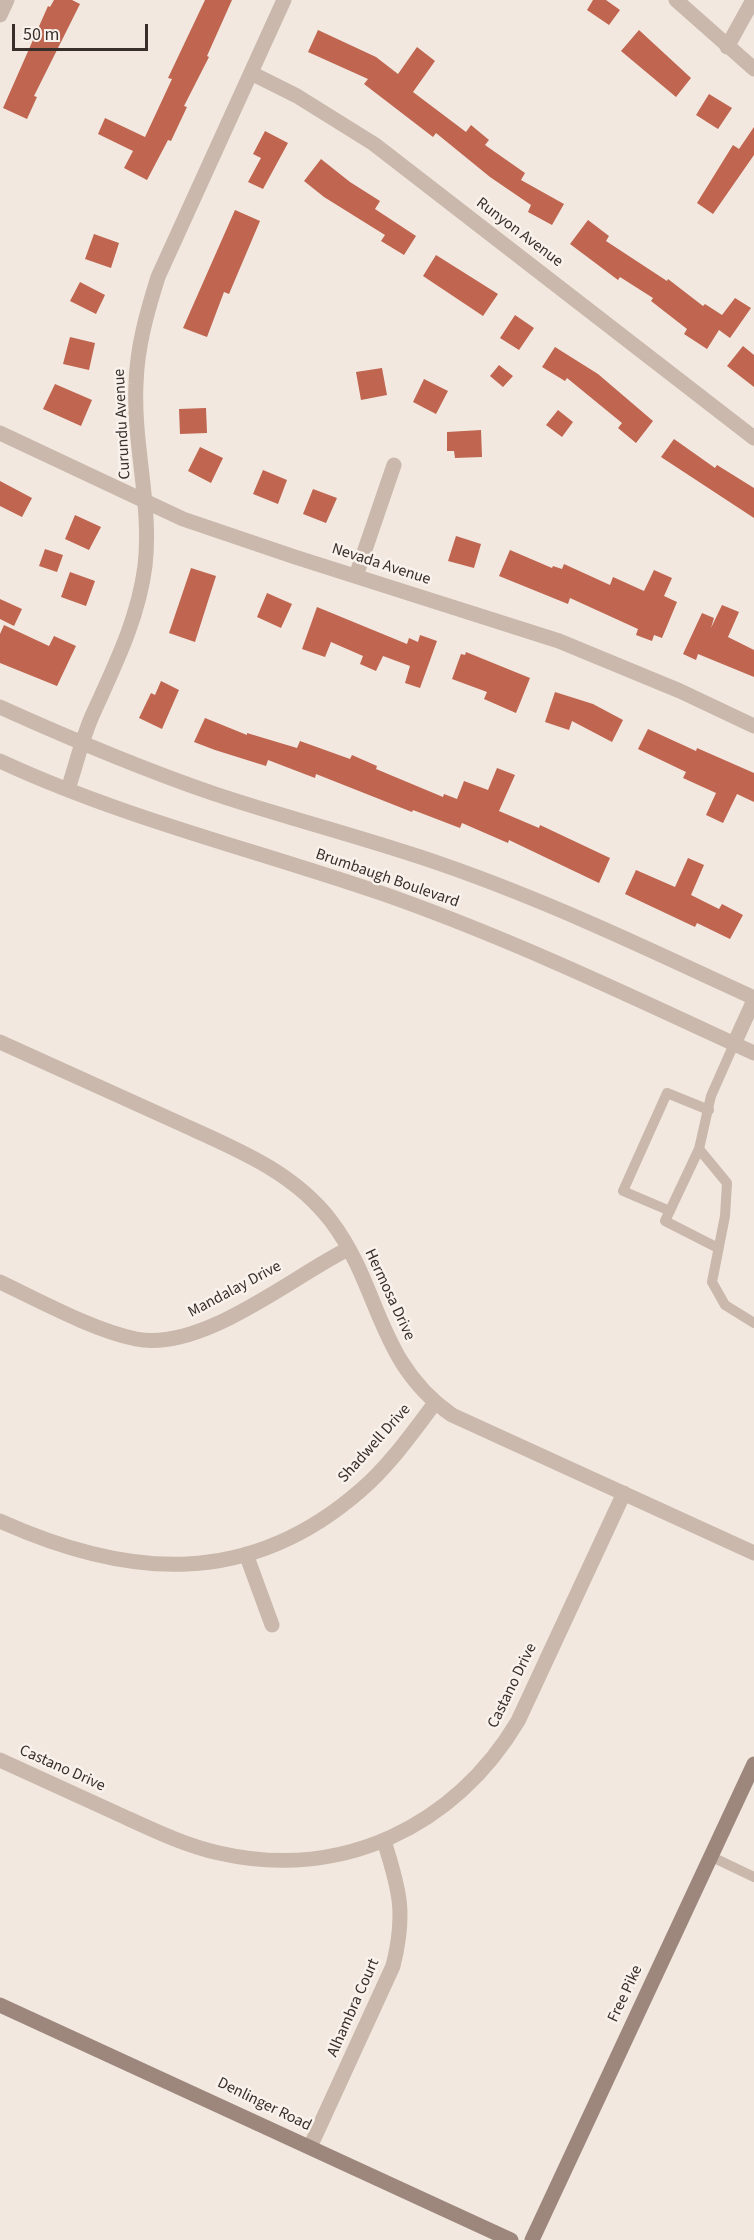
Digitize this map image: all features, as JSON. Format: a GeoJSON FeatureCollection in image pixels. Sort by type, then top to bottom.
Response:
{"type":"FeatureCollection","features":[{"type":"Feature","properties":{"kind":"street"},"geometry":{"type":"LineString","coordinates":[[0,15],[7,0]]}},
{"type":"Feature","properties":{"kind":"street","name":"Curundu Avenue"},"geometry":{"type":"LineString","coordinates":[[68,789],[82,744],[122,652],[138,602],[145,566],[145,501],[136,386],[138,356],[147,313],[158,277],[284,0]]}},
{"type":"Feature","properties":{"kind":"street"},"geometry":{"type":"LineString","coordinates":[[676,0],[754,69]]}},
{"type":"Feature","properties":{"kind":"street"},"geometry":{"type":"LineString","coordinates":[[727,47],[753,0]]}},
{"type":"Feature","properties":{"kind":"street","name":"Runyon Avenue"},"geometry":{"type":"LineString","coordinates":[[251,73],[297,96],[374,144],[754,438]]}},
{"type":"Feature","properties":{"kind":"street","name":"Nevada Avenue"},"geometry":{"type":"LineString","coordinates":[[0,433],[183,519],[559,641],[680,691],[754,726]]}},
{"type":"Feature","properties":{"kind":"street"},"geometry":{"type":"LineString","coordinates":[[356,576],[394,465]]}},
{"type":"Feature","properties":{"kind":"street","name":"Brumbaugh Boulevard"},"geometry":{"type":"LineString","coordinates":[[0,707],[82,744],[215,794],[439,863],[513,890],[616,934],[754,999]]}},
{"type":"Feature","properties":{"kind":"street","name":"Brumbaugh Boulevard"},"geometry":{"type":"LineString","coordinates":[[0,761],[163,824],[394,898],[492,935],[595,978],[754,1053]]}},
{"type":"Feature","properties":{"kind":"street"},"geometry":{"type":"LineString","coordinates":[[734,1044],[754,999]]}},
{"type":"Feature","properties":{"kind":"street","name":"Hermosa Drive"},"geometry":{"type":"LineString","coordinates":[[0,1042],[256,1159],[292,1183],[331,1221],[348,1248],[389,1342],[416,1383],[452,1415],[754,1553]]}},
{"type":"Feature","properties":{"kind":"street","name":"Mandalay Drive"},"geometry":{"type":"LineString","coordinates":[[0,1282],[120,1335],[157,1341],[178,1338],[207,1329],[348,1248]]}},
{"type":"Feature","properties":{"kind":"street","name":"Shadwell Drive"},"geometry":{"type":"LineString","coordinates":[[0,1521],[67,1548],[124,1561],[183,1565],[246,1554],[305,1529],[360,1491],[404,1444],[435,1402]]}},
{"type":"Feature","properties":{"kind":"street","name":"Castano Drive"},"geometry":{"type":"LineString","coordinates":[[0,1760],[149,1828],[218,1853],[279,1860],[319,1857],[384,1841],[429,1816],[461,1792],[504,1745],[518,1721],[624,1493]]}},
{"type":"Feature","properties":{"kind":"street"},"geometry":{"type":"LineString","coordinates":[[246,1554],[272,1625]]}},
{"type":"Feature","properties":{"kind":"street","name":"Free Pike"},"geometry":{"type":"LineString","coordinates":[[532,2240],[710,1856],[750,1783],[754,1764]]}},
{"type":"Feature","properties":{"kind":"street","name":"Alhambra Court"},"geometry":{"type":"LineString","coordinates":[[310,2147],[393,1966],[399,1942],[400,1896],[384,1841]]}},
{"type":"Feature","properties":{"kind":"street","name":"Denlinger Road"},"geometry":{"type":"LineString","coordinates":[[0,2005],[511,2240]]}},
{"type":"Feature","properties":{"kind":"lane"},"geometry":{"type":"LineString","coordinates":[[718,1248],[665,1221],[699,1149],[711,1096],[734,1044]]}},
{"type":"Feature","properties":{"kind":"lane"},"geometry":{"type":"LineString","coordinates":[[670,1211],[622,1191],[667,1094],[709,1110]]}},
{"type":"Feature","properties":{"kind":"lane"},"geometry":{"type":"LineString","coordinates":[[699,1149],[727,1183],[725,1216],[712,1282],[726,1305],[754,1323]]}},
{"type":"Feature","properties":{"kind":"lane"},"geometry":{"type":"LineString","coordinates":[[710,1856],[754,1877]]}},
{"type":"Feature","properties":{"kind":"building"},"geometry":{"type":"Polygon","coordinates":[[[54,0],[72,0],[80,4],[34,96],[37,97],[27,119],[3,108],[48,6],[50,7],[54,0]]]}},
{"type":"Feature","properties":{"kind":"building"},"geometry":{"type":"Polygon","coordinates":[[[205,0],[232,0],[207,56],[209,57],[184,106],[187,107],[171,141],[168,140],[147,180],[124,168],[133,151],[98,134],[105,118],[145,137],[172,79],[168,78],[205,0]]]}},
{"type":"Feature","properties":{"kind":"building"},"geometry":{"type":"Polygon","coordinates":[[[593,0],[606,0],[620,10],[609,25],[587,10],[593,0]]]}},
{"type":"Feature","properties":{"kind":"building"},"geometry":{"type":"Polygon","coordinates":[[[318,30],[376,57],[398,74],[417,47],[435,61],[413,92],[466,132],[471,125],[489,140],[485,145],[525,173],[521,180],[564,204],[552,225],[528,212],[531,205],[490,177],[436,133],[433,137],[364,84],[368,79],[308,52],[318,30]]]}},
{"type":"Feature","properties":{"kind":"building"},"geometry":{"type":"Polygon","coordinates":[[[639,30],[691,78],[676,97],[621,51],[639,30]]]}},
{"type":"Feature","properties":{"kind":"building"},"geometry":{"type":"Polygon","coordinates":[[[709,94],[732,108],[718,129],[696,115],[709,94]]]}},
{"type":"Feature","properties":{"kind":"building"},"geometry":{"type":"Polygon","coordinates":[[[754,127],[754,155],[713,214],[697,203],[733,145],[739,149],[754,127]]]}},
{"type":"Feature","properties":{"kind":"building"},"geometry":{"type":"Polygon","coordinates":[[[265,131],[288,143],[263,189],[248,182],[261,158],[253,154],[265,131]]]}},
{"type":"Feature","properties":{"kind":"building"},"geometry":{"type":"Polygon","coordinates":[[[321,159],[350,182],[380,201],[375,209],[416,236],[404,255],[381,241],[385,235],[324,197],[304,181],[321,159]]]}},
{"type":"Feature","properties":{"kind":"building"},"geometry":{"type":"Polygon","coordinates":[[[235,210],[260,221],[229,294],[224,292],[207,337],[183,328],[235,210]]]}},
{"type":"Feature","properties":{"kind":"building"},"geometry":{"type":"Polygon","coordinates":[[[588,220],[609,236],[606,241],[667,281],[668,279],[703,306],[705,304],[722,315],[735,298],[751,308],[730,338],[719,330],[707,349],[684,334],[687,329],[651,301],[653,298],[620,277],[618,280],[570,244],[588,220]]]}},
{"type":"Feature","properties":{"kind":"building"},"geometry":{"type":"Polygon","coordinates":[[[94,234],[119,243],[111,268],[85,259],[94,234]]]}},
{"type":"Feature","properties":{"kind":"building"},"geometry":{"type":"Polygon","coordinates":[[[436,255],[498,294],[483,316],[423,276],[436,255]]]}},
{"type":"Feature","properties":{"kind":"building"},"geometry":{"type":"Polygon","coordinates":[[[80,282],[105,295],[96,314],[70,301],[80,282]]]}},
{"type":"Feature","properties":{"kind":"building"},"geometry":{"type":"Polygon","coordinates":[[[515,315],[534,328],[519,350],[500,338],[515,315]]]}},
{"type":"Feature","properties":{"kind":"building"},"geometry":{"type":"Polygon","coordinates":[[[70,337],[95,343],[89,370],[63,364],[70,337]]]}},
{"type":"Feature","properties":{"kind":"building"},"geometry":{"type":"Polygon","coordinates":[[[743,346],[754,355],[754,387],[727,366],[743,346]]]}},
{"type":"Feature","properties":{"kind":"building"},"geometry":{"type":"Polygon","coordinates":[[[555,347],[598,374],[653,421],[636,443],[618,428],[622,423],[567,378],[565,381],[542,367],[555,347]]]}},
{"type":"Feature","properties":{"kind":"building"},"geometry":{"type":"Polygon","coordinates":[[[499,365],[513,376],[503,387],[490,376],[499,365]]]}},
{"type":"Feature","properties":{"kind":"building"},"geometry":{"type":"Polygon","coordinates":[[[382,368],[387,395],[361,400],[356,372],[382,368]]]}},
{"type":"Feature","properties":{"kind":"building"},"geometry":{"type":"Polygon","coordinates":[[[424,379],[448,391],[436,414],[413,402],[424,379]]]}},
{"type":"Feature","properties":{"kind":"building"},"geometry":{"type":"Polygon","coordinates":[[[55,384],[92,400],[81,426],[43,409],[55,384]]]}},
{"type":"Feature","properties":{"kind":"building"},"geometry":{"type":"Polygon","coordinates":[[[206,408],[207,433],[180,434],[179,409],[206,408]]]}},
{"type":"Feature","properties":{"kind":"building"},"geometry":{"type":"Polygon","coordinates":[[[558,410],[573,422],[562,437],[546,425],[558,410]]]}},
{"type":"Feature","properties":{"kind":"building"},"geometry":{"type":"Polygon","coordinates":[[[481,430],[482,457],[455,458],[454,451],[447,451],[447,432],[481,430]]]}},
{"type":"Feature","properties":{"kind":"building"},"geometry":{"type":"Polygon","coordinates":[[[674,439],[715,468],[717,465],[754,488],[754,518],[661,457],[674,439]]]}},
{"type":"Feature","properties":{"kind":"building"},"geometry":{"type":"Polygon","coordinates":[[[200,447],[223,458],[211,483],[188,471],[200,447]]]}},
{"type":"Feature","properties":{"kind":"building"},"geometry":{"type":"Polygon","coordinates":[[[263,470],[287,480],[278,504],[253,494],[263,470]]]}},
{"type":"Feature","properties":{"kind":"building"},"geometry":{"type":"Polygon","coordinates":[[[0,481],[32,498],[22,517],[0,506],[0,481]]]}},
{"type":"Feature","properties":{"kind":"building"},"geometry":{"type":"Polygon","coordinates":[[[313,489],[337,498],[326,523],[303,514],[313,489]]]}},
{"type":"Feature","properties":{"kind":"building"},"geometry":{"type":"Polygon","coordinates":[[[75,515],[101,527],[89,550],[65,539],[75,515]]]}},
{"type":"Feature","properties":{"kind":"building"},"geometry":{"type":"Polygon","coordinates":[[[456,536],[481,544],[474,568],[448,561],[456,536]]]}},
{"type":"Feature","properties":{"kind":"building"},"geometry":{"type":"Polygon","coordinates":[[[45,549],[63,555],[57,572],[39,566],[45,549]]]}},
{"type":"Feature","properties":{"kind":"building"},"geometry":{"type":"Polygon","coordinates":[[[510,550],[552,568],[553,566],[562,569],[564,564],[610,585],[613,577],[644,591],[654,570],[672,578],[664,596],[677,602],[662,638],[654,635],[652,641],[636,635],[638,629],[570,598],[568,604],[499,576],[510,550]]]}},
{"type":"Feature","properties":{"kind":"building"},"geometry":{"type":"Polygon","coordinates":[[[191,568],[216,576],[195,642],[169,633],[191,568]]]}},
{"type":"Feature","properties":{"kind":"building"},"geometry":{"type":"Polygon","coordinates":[[[70,572],[95,581],[86,606],[61,597],[70,572]]]}},
{"type":"Feature","properties":{"kind":"building"},"geometry":{"type":"Polygon","coordinates":[[[267,593],[292,604],[281,628],[257,617],[267,593]]]}},
{"type":"Feature","properties":{"kind":"building"},"geometry":{"type":"Polygon","coordinates":[[[0,599],[22,609],[14,626],[0,619],[0,599]]]}},
{"type":"Feature","properties":{"kind":"building"},"geometry":{"type":"Polygon","coordinates":[[[722,605],[739,612],[728,637],[754,650],[754,677],[698,654],[696,660],[683,654],[702,613],[714,618],[711,628],[722,605]]]}},
{"type":"Feature","properties":{"kind":"building"},"geometry":{"type":"Polygon","coordinates":[[[317,607],[407,644],[409,638],[418,642],[420,635],[437,641],[420,688],[405,683],[410,666],[383,656],[376,671],[360,664],[363,656],[331,642],[325,657],[302,649],[317,607]]]}},
{"type":"Feature","properties":{"kind":"building"},"geometry":{"type":"Polygon","coordinates":[[[4,625],[49,646],[54,636],[76,646],[57,686],[0,663],[0,634],[4,625]]]}},
{"type":"Feature","properties":{"kind":"building"},"geometry":{"type":"Polygon","coordinates":[[[466,652],[530,678],[516,713],[484,699],[487,692],[452,679],[461,654],[465,655],[466,652]]]}},
{"type":"Feature","properties":{"kind":"building"},"geometry":{"type":"Polygon","coordinates":[[[161,681],[179,690],[162,729],[139,718],[151,693],[155,695],[161,681]]]}},
{"type":"Feature","properties":{"kind":"building"},"geometry":{"type":"Polygon","coordinates":[[[555,692],[593,704],[623,720],[612,742],[572,721],[569,730],[545,722],[555,692]]]}},
{"type":"Feature","properties":{"kind":"building"},"geometry":{"type":"Polygon","coordinates":[[[205,718],[247,735],[247,733],[297,748],[300,741],[350,759],[352,755],[377,766],[376,769],[443,797],[444,794],[457,799],[464,781],[488,790],[497,768],[515,775],[499,811],[539,828],[540,825],[610,858],[599,883],[509,840],[508,843],[462,823],[460,828],[413,810],[412,812],[316,774],[315,778],[268,760],[266,766],[194,742],[205,718]]]}},
{"type":"Feature","properties":{"kind":"building"},"geometry":{"type":"Polygon","coordinates":[[[648,729],[696,751],[697,748],[754,773],[754,802],[737,794],[723,823],[706,815],[716,793],[683,778],[686,772],[638,749],[648,729]]]}},
{"type":"Feature","properties":{"kind":"building"},"geometry":{"type":"Polygon","coordinates":[[[688,858],[704,865],[691,895],[719,909],[722,904],[743,915],[730,939],[697,923],[695,927],[625,894],[636,870],[675,887],[688,858]]]}}]}
